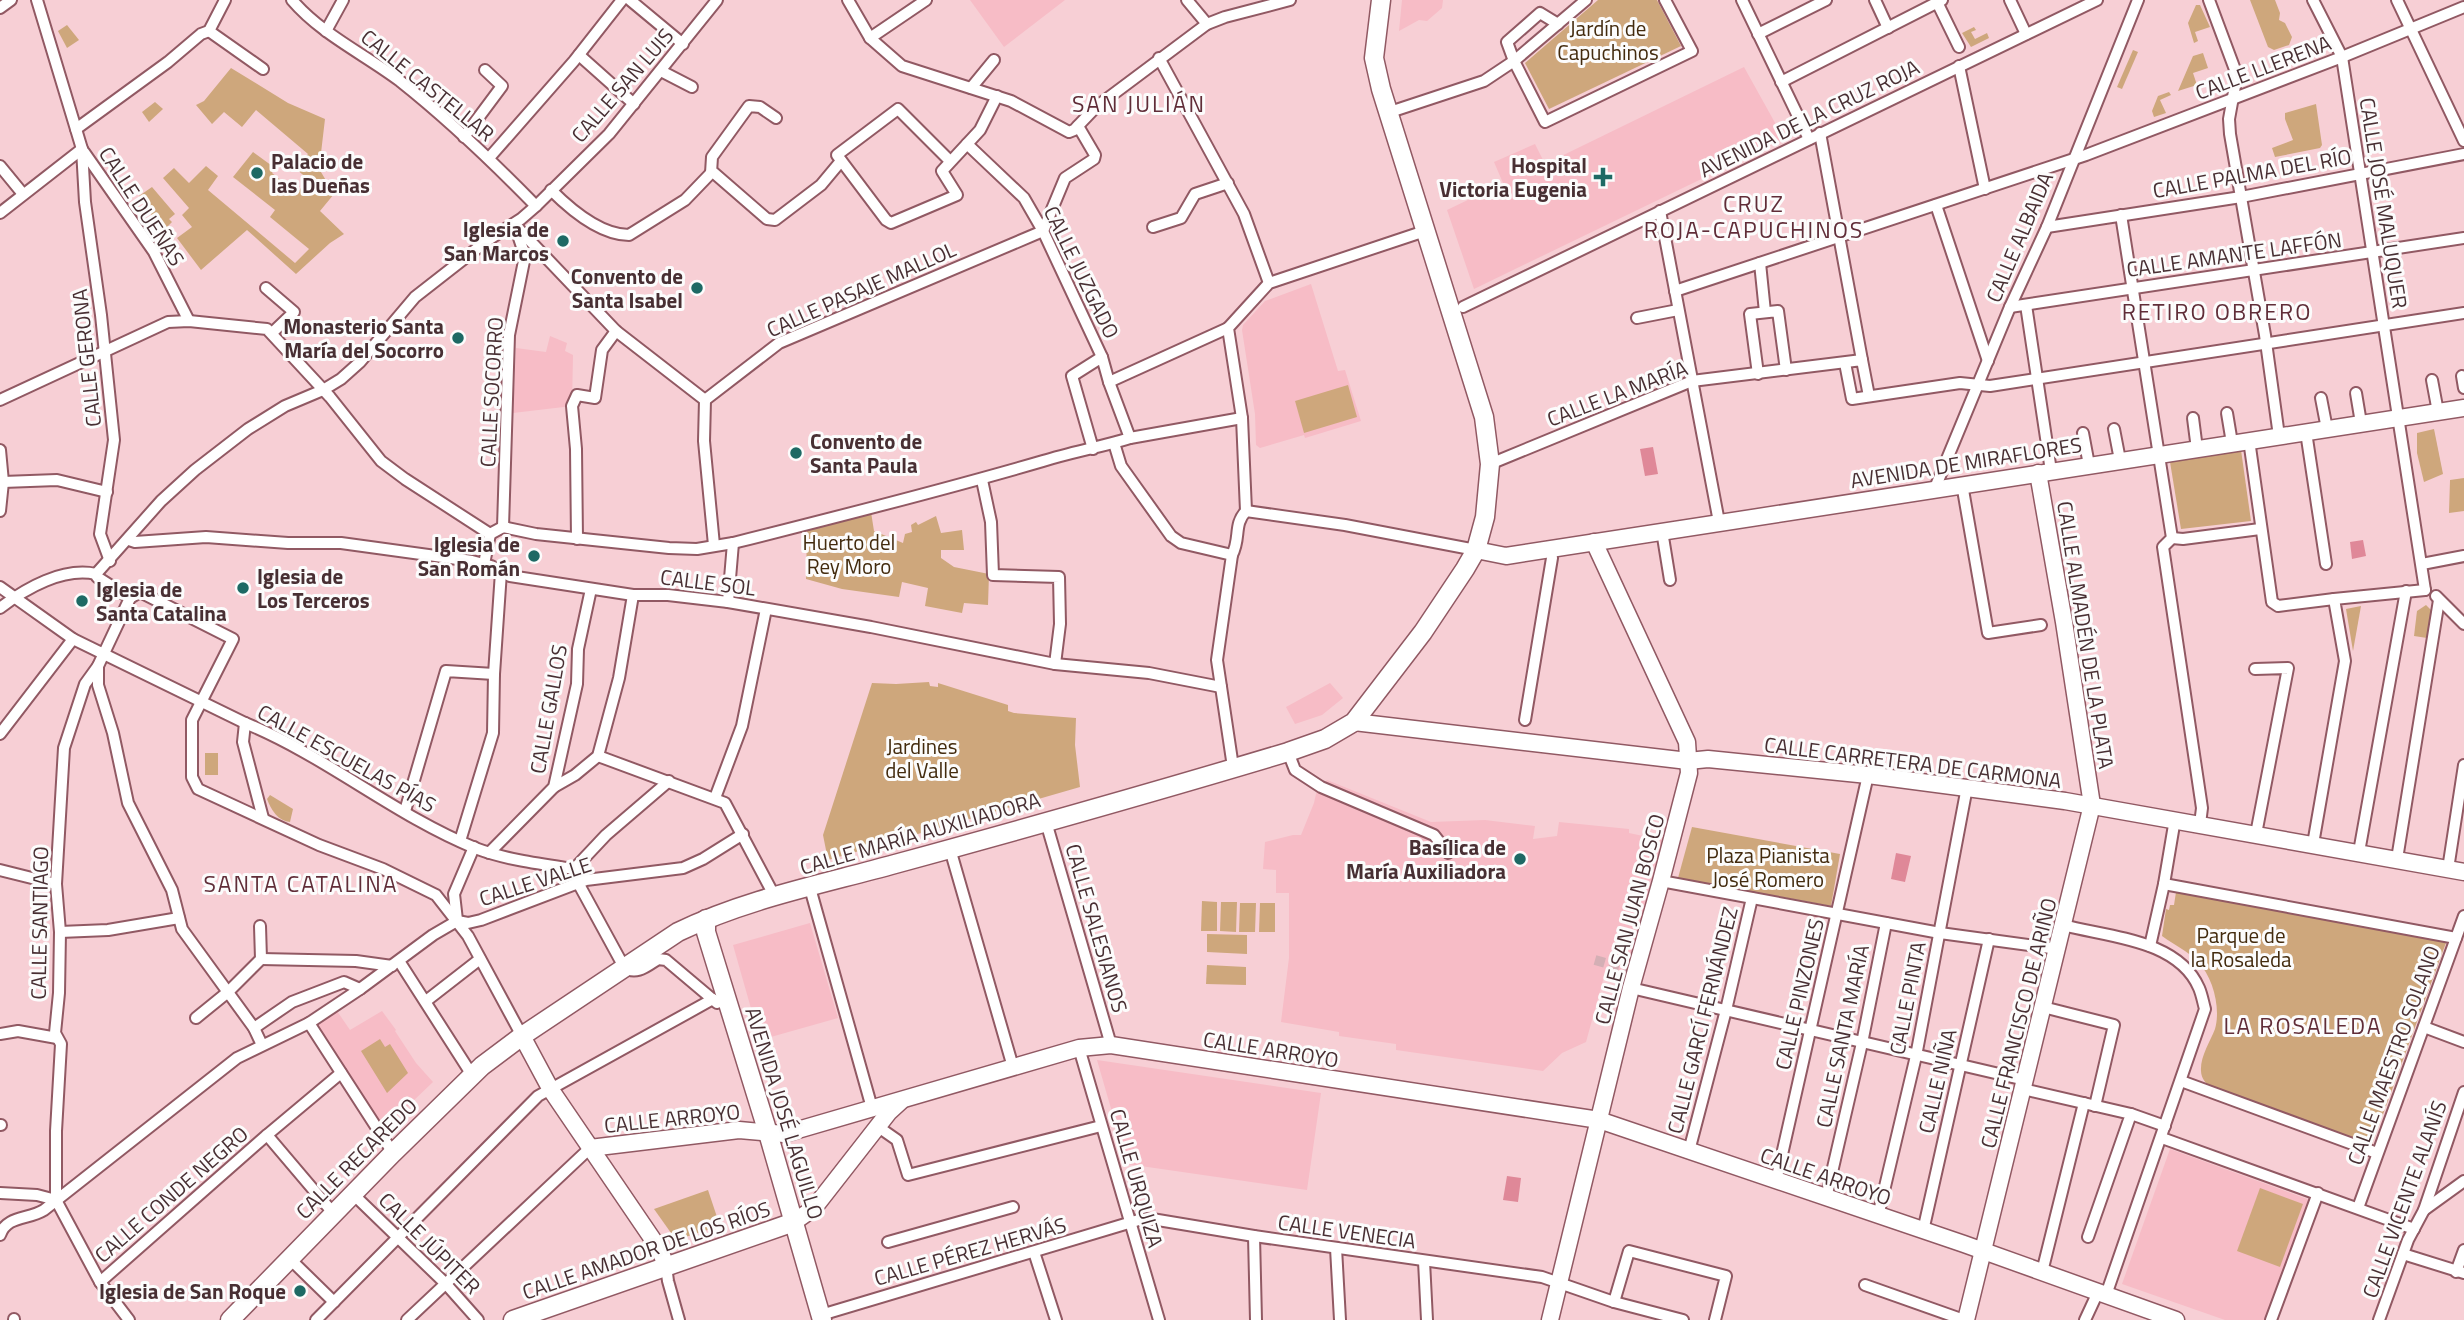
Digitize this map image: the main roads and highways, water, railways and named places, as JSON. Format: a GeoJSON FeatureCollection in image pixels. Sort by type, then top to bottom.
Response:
{"type":"FeatureCollection","features":[{"type":"Feature","properties":{"kind":"main road"},"geometry":{"type":"LineString","coordinates":[[1361,723],[1453,590],[1476,550],[1485,517],[1490,464],[1484,417],[1387,113],[1374,58],[1377,0]]}},
{"type":"Feature","properties":{"kind":"main road","name":"AVENIDA DE MIRAFLORES"},"geometry":{"type":"LineString","coordinates":[[1476,550],[1506,556],[2464,408]]}},
{"type":"Feature","properties":{"kind":"main road","name":"CALLE ALMADÉN DE LA PLATA"},"geometry":{"type":"LineString","coordinates":[[2044,472],[2092,805]]}},
{"type":"Feature","properties":{"kind":"main road","name":"CALLE SAN JUAN BOSCO"},"geometry":{"type":"LineString","coordinates":[[1550,1320],[1631,976],[1661,881],[1689,773],[1687,742],[1594,542]]}},
{"type":"Feature","properties":{"kind":"main road","name":"CALLE CARRETERA DE CARMONA"},"geometry":{"type":"LineString","coordinates":[[1361,723],[1688,761],[1708,759],[1967,787],[2175,819],[2456,870]]}},
{"type":"Feature","properties":{"kind":"main road","name":"CALLE MARÍA AUXILIADORA"},"geometry":{"type":"LineString","coordinates":[[522,1036],[706,925],[775,897],[1289,752],[1361,723]]}},
{"type":"Feature","properties":{"kind":"main road","name":"CALLE FRANCISCO DE ARIÑO"},"geometry":{"type":"LineString","coordinates":[[1965,1320],[1983,1251],[1999,1170],[2024,1085],[2092,805]]}},
{"type":"Feature","properties":{"kind":"main road","name":"AVENIDA JOSÉ LAGUILLO"},"geometry":{"type":"LineString","coordinates":[[706,925],[822,1317]]}},
{"type":"Feature","properties":{"kind":"main road"},"geometry":{"type":"LineString","coordinates":[[522,1036],[551,1090],[660,1250],[666,1266]]}},
{"type":"Feature","properties":{"kind":"main road","name":"CALLE RECAREDO"},"geometry":{"type":"LineString","coordinates":[[231,1320],[472,1075],[522,1036]]}},
{"type":"Feature","properties":{"kind":"main road","name":"CALLE ARROYO"},"geometry":{"type":"LineString","coordinates":[[590,1148],[739,1130],[784,1133],[1079,1048],[1111,1045],[1599,1120],[2176,1320]]}},
{"type":"Feature","properties":{"kind":"main road"},"geometry":{"type":"LineString","coordinates":[[794,1222],[814,1208],[873,1131],[897,1104],[909,1096]]}},
{"type":"Feature","properties":{"kind":"main road","name":"CALLE AMADOR DE LOS RÍOS"},"geometry":{"type":"LineString","coordinates":[[513,1320],[794,1222]]}},
{"type":"Feature","properties":{"kind":"tunnel"},"geometry":{"type":"LineString","coordinates":[[1595,960],[1627,969]]}},
{"type":"Feature","properties":{"kind":"place","name":"Palacio de las Dueñas"},"geometry":{"type":"Point","coordinates":[257,173]}},
{"type":"Feature","properties":{"kind":"place","name":"Hospital Victoria Eugenia"},"geometry":{"type":"Point","coordinates":[1603,177]}},
{"type":"Feature","properties":{"kind":"place","name":"Iglesia de San Marcos"},"geometry":{"type":"Point","coordinates":[563,241]}},
{"type":"Feature","properties":{"kind":"place","name":"Convento de Santa Isabel"},"geometry":{"type":"Point","coordinates":[697,288]}},
{"type":"Feature","properties":{"kind":"place","name":"Monasterio Santa María del Socorro"},"geometry":{"type":"Point","coordinates":[458,338]}},
{"type":"Feature","properties":{"kind":"place","name":"Convento de Santa Paula"},"geometry":{"type":"Point","coordinates":[796,453]}},
{"type":"Feature","properties":{"kind":"place","name":"Iglesia de San Román"},"geometry":{"type":"Point","coordinates":[534,556]}},
{"type":"Feature","properties":{"kind":"place","name":"Iglesia de Los Terceros"},"geometry":{"type":"Point","coordinates":[243,588]}},
{"type":"Feature","properties":{"kind":"place","name":"Iglesia de Santa Catalina"},"geometry":{"type":"Point","coordinates":[82,601]}},
{"type":"Feature","properties":{"kind":"place","name":"Basílica de María Auxiliadora"},"geometry":{"type":"Point","coordinates":[1520,859]}},
{"type":"Feature","properties":{"kind":"place","name":"Iglesia de San Roque"},"geometry":{"type":"Point","coordinates":[300,1291]}},
{"type":"Feature","properties":{"kind":"district","name":"SAN JULIÁN"},"geometry":{"type":"Point","coordinates":[1139,103]}},
{"type":"Feature","properties":{"kind":"district","name":"CRUZ ROJA-CAPUCHINOS"},"geometry":{"type":"Point","coordinates":[1754,216]}},
{"type":"Feature","properties":{"kind":"district","name":"RETIRO OBRERO"},"geometry":{"type":"Point","coordinates":[2217,311]}},
{"type":"Feature","properties":{"kind":"district","name":"SANTA CATALINA"},"geometry":{"type":"Point","coordinates":[301,883]}},
{"type":"Feature","properties":{"kind":"district","name":"LA ROSALEDA"},"geometry":{"type":"Point","coordinates":[2303,1025]}},
{"type":"Feature","properties":{"kind":"park label","name":"Jardín de Capuchinos"},"geometry":{"type":"Point","coordinates":[1608,40]}},
{"type":"Feature","properties":{"kind":"park label","name":"Huerto del Rey Moro"},"geometry":{"type":"Point","coordinates":[849,554]}},
{"type":"Feature","properties":{"kind":"park label","name":"Jardines del Valle"},"geometry":{"type":"Point","coordinates":[922,758]}},
{"type":"Feature","properties":{"kind":"park label","name":"Plaza Pianista José Romero"},"geometry":{"type":"Point","coordinates":[1768,867]}},
{"type":"Feature","properties":{"kind":"park label","name":"Parque de la Rosaleda"},"geometry":{"type":"Point","coordinates":[2241,947]}}]}
